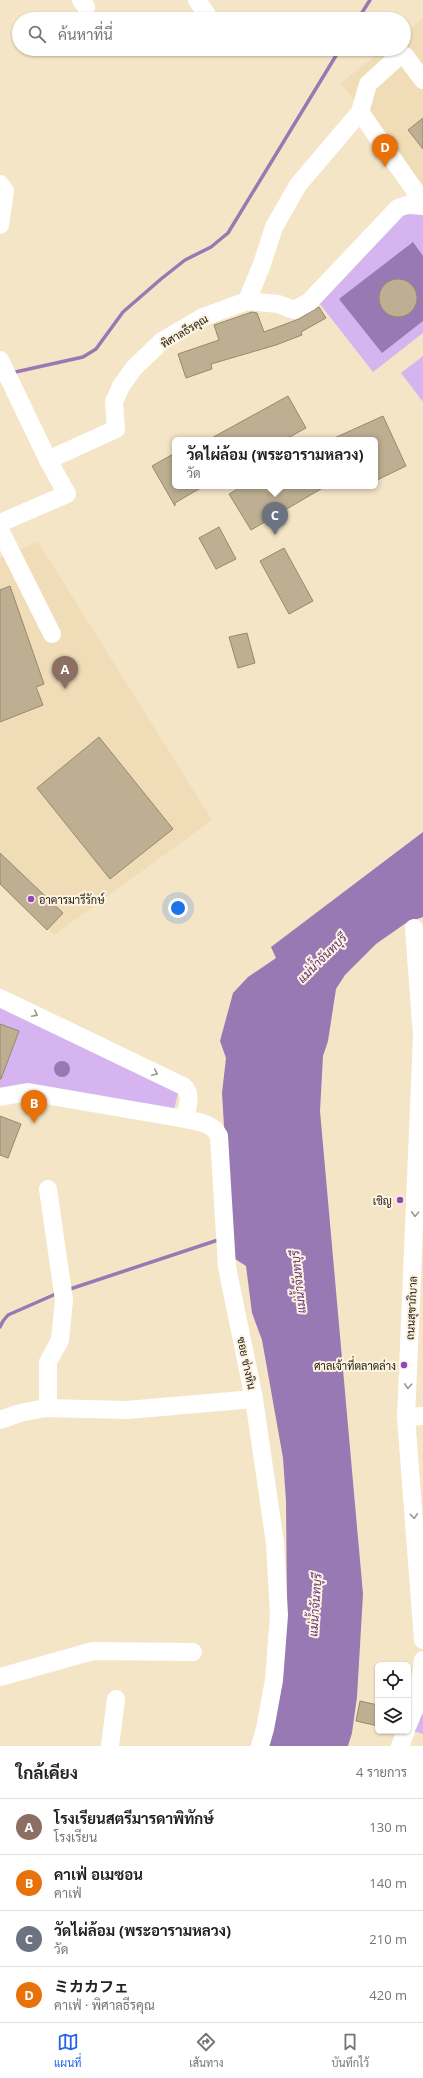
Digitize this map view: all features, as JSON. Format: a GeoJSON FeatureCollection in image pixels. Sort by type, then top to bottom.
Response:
{"type":"FeatureCollection","features":[{"type":"Feature","properties":{"kind":"street"},"geometry":{"type":"LineString","coordinates":[[197,0],[205,12]]}},
{"type":"Feature","properties":{"kind":"street"},"geometry":{"type":"LineString","coordinates":[[247,301],[262,264],[274,227],[298,185],[360,112],[368,84],[399,56],[405,56],[423,80]]}},
{"type":"Feature","properties":{"kind":"street"},"geometry":{"type":"LineString","coordinates":[[360,112],[423,202]]}},
{"type":"Feature","properties":{"kind":"street"},"geometry":{"type":"LineString","coordinates":[[0,184],[5,191],[0,225]]}},
{"type":"Feature","properties":{"kind":"street","name":"พิศาลธีรคุณ"},"geometry":{"type":"LineString","coordinates":[[48,460],[116,429],[114,402],[121,386],[134,368],[162,341],[203,318],[247,301],[278,304],[294,310],[309,302],[398,208],[410,204],[423,206]]}},
{"type":"Feature","properties":{"kind":"street"},"geometry":{"type":"LineString","coordinates":[[0,523],[70,494],[48,460],[5,370]]}},
{"type":"Feature","properties":{"kind":"street"},"geometry":{"type":"LineString","coordinates":[[0,530],[52,634]]}},
{"type":"Feature","properties":{"kind":"street","name":"ถนนสุขาภิบาล"},"geometry":{"type":"LineString","coordinates":[[414,928],[423,1036],[415,1416],[423,1640]]}},
{"type":"Feature","properties":{"kind":"street"},"geometry":{"type":"LineString","coordinates":[[0,998],[183,1086],[188,1090],[189,1095],[185,1119]]}},
{"type":"Feature","properties":{"kind":"street","name":"ซอย ช่างหิน"},"geometry":{"type":"LineString","coordinates":[[0,1097],[28,1092],[185,1119],[208,1125],[213,1128],[219,1136],[223,1227],[227,1267],[254,1399],[127,1410],[48,1408],[20,1413],[0,1420]]}},
{"type":"Feature","properties":{"kind":"street"},"geometry":{"type":"LineString","coordinates":[[48,1189],[63,1293],[60,1340],[48,1362],[48,1408]]}},
{"type":"Feature","properties":{"kind":"street"},"geometry":{"type":"LineString","coordinates":[[254,1399],[275,1543],[279,1615],[274,1680],[265,1729],[260,1746]]}},
{"type":"Feature","properties":{"kind":"street"},"geometry":{"type":"LineString","coordinates":[[0,1677],[93,1650],[193,1652]]}},
{"type":"Feature","properties":{"kind":"street"},"geometry":{"type":"LineString","coordinates":[[411,1721],[420,1706],[423,1660]]}},
{"type":"Feature","properties":{"kind":"street"},"geometry":{"type":"LineString","coordinates":[[110,1746],[116,1699]]}},
{"type":"Feature","properties":{"kind":"street"},"geometry":{"type":"LineString","coordinates":[[400,1746],[405,1734]]}},
{"type":"Feature","properties":{"kind":"shaded area"},"geometry":{"type":"Polygon","coordinates":[[[423,18],[423,187],[341,83],[375,56],[411,56],[411,27],[423,18]]]}},
{"type":"Feature","properties":{"kind":"shaded area"},"geometry":{"type":"Polygon","coordinates":[[[404,214],[423,215],[423,333],[373,372],[320,304],[404,214]]]}},
{"type":"Feature","properties":{"kind":"shaded area"},"geometry":{"type":"Polygon","coordinates":[[[423,356],[423,402],[401,373],[423,356]]]}},
{"type":"Feature","properties":{"kind":"shaded area"},"geometry":{"type":"Polygon","coordinates":[[[38,542],[212,820],[54,935],[0,881],[0,558],[38,542]]]}},
{"type":"Feature","properties":{"kind":"shaded area"},"geometry":{"type":"Polygon","coordinates":[[[0,1006],[179,1089],[173,1114],[0,1091],[0,1006]]]}},
{"type":"Feature","properties":{"kind":"shaded area"},"geometry":{"type":"Polygon","coordinates":[[[423,1714],[423,1734],[413,1731],[419,1716],[423,1714]]]}},
{"type":"Feature","properties":{"kind":"water"},"geometry":{"type":"Polygon","coordinates":[[[413,242],[423,256],[423,321],[382,353],[339,299],[413,242]]]}},
{"type":"Feature","properties":{"kind":"water","name":"แม่น้ำจันทบุรี"},"geometry":{"type":"Polygon","coordinates":[[[423,832],[423,917],[406,923],[376,944],[345,975],[336,989],[328,1041],[323,1056],[320,1111],[363,1594],[357,1697],[352,1733],[348,1746],[266,1746],[287,1610],[286,1501],[283,1458],[262,1340],[252,1313],[246,1266],[232,1257],[222,1093],[226,1058],[220,1041],[233,993],[248,977],[276,958],[271,947],[423,832]]]}},
{"type":"Feature","properties":{"kind":"water"},"geometry":{"type":"Polygon","coordinates":[[[62,1061],[69,1066],[70,1069],[65,1076],[62,1077],[55,1072],[54,1069],[59,1062],[62,1061]]]}},
{"type":"Feature","properties":{"kind":"building"},"geometry":{"type":"Polygon","coordinates":[[[423,118],[423,149],[408,130],[423,118]]]}},
{"type":"Feature","properties":{"kind":"building"},"geometry":{"type":"Polygon","coordinates":[[[394,279],[402,279],[412,284],[416,291],[416,305],[412,312],[402,317],[394,317],[384,312],[382,309],[379,302],[379,294],[384,284],[387,282],[394,279]]]}},
{"type":"Feature","properties":{"kind":"building"},"geometry":{"type":"Polygon","coordinates":[[[319,307],[326,318],[301,332],[302,335],[276,345],[211,364],[212,369],[186,378],[178,354],[219,340],[214,325],[252,312],[257,313],[264,332],[299,319],[319,307]]]}},
{"type":"Feature","properties":{"kind":"building"},"geometry":{"type":"Polygon","coordinates":[[[288,396],[306,428],[290,437],[213,437],[288,396]]]}},
{"type":"Feature","properties":{"kind":"building"},"geometry":{"type":"Polygon","coordinates":[[[383,416],[406,466],[378,480],[378,437],[337,437],[383,416]]]}},
{"type":"Feature","properties":{"kind":"building"},"geometry":{"type":"Polygon","coordinates":[[[172,455],[172,489],[199,489],[175,503],[175,506],[152,466],[172,455]]]}},
{"type":"Feature","properties":{"kind":"building"},"geometry":{"type":"Polygon","coordinates":[[[238,489],[321,489],[251,530],[229,494],[238,489]]]}},
{"type":"Feature","properties":{"kind":"building"},"geometry":{"type":"Polygon","coordinates":[[[219,527],[236,559],[216,569],[199,538],[219,527]]]}},
{"type":"Feature","properties":{"kind":"building"},"geometry":{"type":"Polygon","coordinates":[[[284,548],[313,601],[289,614],[260,561],[284,548]]]}},
{"type":"Feature","properties":{"kind":"building"},"geometry":{"type":"Polygon","coordinates":[[[10,586],[44,684],[36,687],[43,705],[0,722],[0,590],[10,586]]]}},
{"type":"Feature","properties":{"kind":"building"},"geometry":{"type":"Polygon","coordinates":[[[247,633],[255,663],[238,668],[229,637],[247,633]]]}},
{"type":"Feature","properties":{"kind":"building"},"geometry":{"type":"Polygon","coordinates":[[[99,737],[173,829],[110,879],[37,788],[99,737]]]}},
{"type":"Feature","properties":{"kind":"building","name":"อาคารมารีรักษ์"},"geometry":{"type":"Polygon","coordinates":[[[0,853],[63,913],[47,930],[0,884],[0,853]]]}},
{"type":"Feature","properties":{"kind":"building"},"geometry":{"type":"Polygon","coordinates":[[[0,1024],[19,1031],[1,1079],[0,1079],[0,1024]]]}},
{"type":"Feature","properties":{"kind":"building"},"geometry":{"type":"Polygon","coordinates":[[[0,1116],[21,1124],[8,1158],[0,1155],[0,1116]]]}},
{"type":"Feature","properties":{"kind":"building"},"geometry":{"type":"Polygon","coordinates":[[[360,1701],[375,1704],[375,1725],[356,1721],[360,1701]]]}},
{"type":"Feature","properties":{"kind":"waterway"},"geometry":{"type":"LineString","coordinates":[[362,12],[370,0]]}},
{"type":"Feature","properties":{"kind":"waterway"},"geometry":{"type":"LineString","coordinates":[[11,373],[83,357],[96,349],[123,312],[185,260],[211,247],[228,233],[336,56]]}},
{"type":"Feature","properties":{"kind":"waterway"},"geometry":{"type":"LineString","coordinates":[[67,1290],[221,1239]]}},
{"type":"Feature","properties":{"kind":"waterway"},"geometry":{"type":"LineString","coordinates":[[0,1327],[8,1315],[58,1293]]}},
{"type":"Feature","properties":{"kind":"place","name":"ミカカフェ"},"geometry":{"type":"Point","coordinates":[385,167]}},
{"type":"Feature","properties":{"kind":"place","name":"วัดไผ่ล้อม (พระอารามหลวง)"},"geometry":{"type":"Point","coordinates":[275,535]}},
{"type":"Feature","properties":{"kind":"place","name":"โรงเรียนสตรีมารดาพิทักษ์"},"geometry":{"type":"Point","coordinates":[65,689]}},
{"type":"Feature","properties":{"kind":"place","name":"อาคารมารีรักษ์"},"geometry":{"type":"Point","coordinates":[31,899]}},
{"type":"Feature","properties":{"kind":"place","name":"คาเฟ่ อเมซอน"},"geometry":{"type":"Point","coordinates":[34,1123]}},
{"type":"Feature","properties":{"kind":"place","name":"เชิญ"},"geometry":{"type":"Point","coordinates":[400,1200]}},
{"type":"Feature","properties":{"kind":"place","name":"ศาลเจ้าที่ตลาดล่าง"},"geometry":{"type":"Point","coordinates":[404,1365]}}]}
